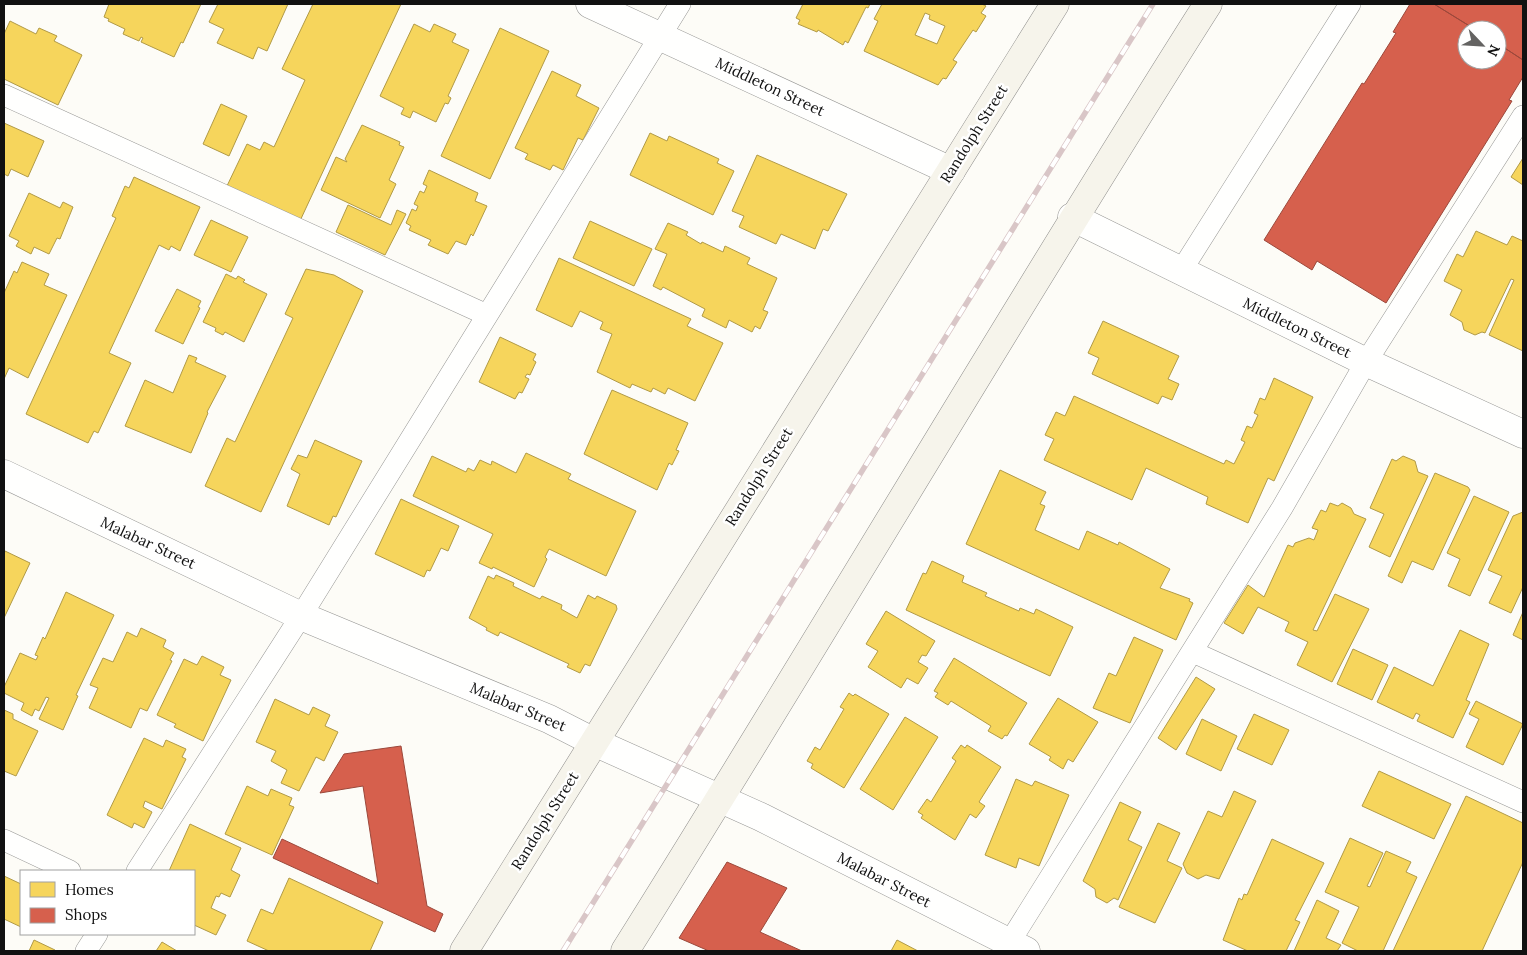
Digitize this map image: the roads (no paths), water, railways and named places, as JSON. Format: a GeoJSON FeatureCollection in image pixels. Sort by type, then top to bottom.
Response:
{"type":"FeatureCollection","features":[{"type":"Feature","properties":{"kind":"street","name":"Middleton Street"},"geometry":{"type":"LineString","coordinates":[[590,4],[951,171]]}},
{"type":"Feature","properties":{"kind":"street","name":"Randolph Street"},"geometry":{"type":"LineString","coordinates":[[464,951],[1055,4]]}},
{"type":"Feature","properties":{"kind":"street"},"geometry":{"type":"LineString","coordinates":[[625,951],[1072,218],[1208,4]]}},
{"type":"Feature","properties":{"kind":"street","name":"Middleton Street"},"geometry":{"type":"LineString","coordinates":[[1072,218],[1366,362],[1523,434]]}},
{"type":"Feature","properties":{"kind":"street","name":"Malabar Street"},"geometry":{"type":"LineString","coordinates":[[4,474],[301,616],[549,719],[594,742],[761,817],[1013,949]]}},
{"type":"Feature","properties":{"kind":"lane"},"geometry":{"type":"LineString","coordinates":[[138,870],[301,616],[680,4]]}},
{"type":"Feature","properties":{"kind":"lane"},"geometry":{"type":"LineString","coordinates":[[1181,271],[1350,4]]}},
{"type":"Feature","properties":{"kind":"lane"},"geometry":{"type":"LineString","coordinates":[[4,95],[487,315]]}},
{"type":"Feature","properties":{"kind":"lane"},"geometry":{"type":"LineString","coordinates":[[1013,949],[1192,652],[1282,508],[1366,362],[1523,116]]}},
{"type":"Feature","properties":{"kind":"lane"},"geometry":{"type":"LineString","coordinates":[[1192,652],[1523,802]]}},
{"type":"Feature","properties":{"kind":"lane"},"geometry":{"type":"LineString","coordinates":[[4,840],[68,870]]}},
{"type":"Feature","properties":{"kind":"lane"},"geometry":{"type":"LineString","coordinates":[[86,951],[96,935]]}},
{"type":"Feature","properties":{"kind":"railway"},"geometry":{"type":"LineString","coordinates":[[563,951],[1153,4]]}}]}
